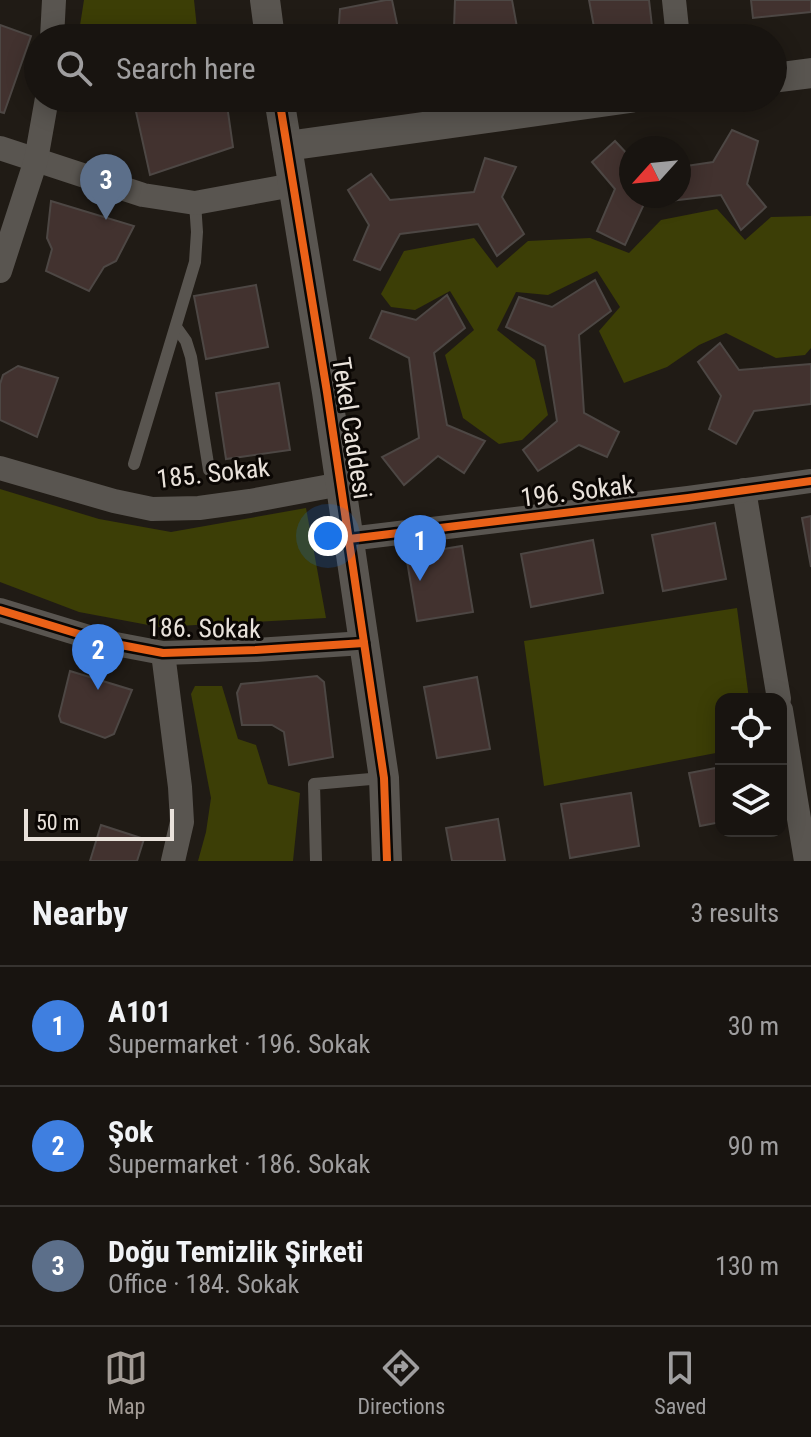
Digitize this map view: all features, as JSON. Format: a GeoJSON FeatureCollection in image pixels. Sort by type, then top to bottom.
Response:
{"type":"FeatureCollection","features":[{"type":"Feature","properties":{"kind":"street"},"geometry":{"type":"LineString","coordinates":[[53,24],[54,0]]}},
{"type":"Feature","properties":{"kind":"street"},"geometry":{"type":"LineString","coordinates":[[265,0],[268,24]]}},
{"type":"Feature","properties":{"kind":"street"},"geometry":{"type":"LineString","coordinates":[[674,0],[677,24]]}},
{"type":"Feature","properties":{"kind":"street"},"geometry":{"type":"LineString","coordinates":[[787,76],[811,73]]}},
{"type":"Feature","properties":{"kind":"street"},"geometry":{"type":"LineString","coordinates":[[0,271],[36,160],[45,112]]}},
{"type":"Feature","properties":{"kind":"street","name":"Tekel Caddesi"},"geometry":{"type":"LineString","coordinates":[[281,112],[384,778],[387,861]]}},
{"type":"Feature","properties":{"kind":"street"},"geometry":{"type":"LineString","coordinates":[[287,146],[530,112]]}},
{"type":"Feature","properties":{"kind":"street"},"geometry":{"type":"LineString","coordinates":[[0,148],[143,195],[195,203],[293,185]]}},
{"type":"Feature","properties":{"kind":"street","name":"185. Sokak"},"geometry":{"type":"LineString","coordinates":[[0,468],[152,509],[225,505],[341,484]]}},
{"type":"Feature","properties":{"kind":"street","name":"196. Sokak"},"geometry":{"type":"LineString","coordinates":[[349,539],[811,481]]}},
{"type":"Feature","properties":{"kind":"street"},"geometry":{"type":"LineString","coordinates":[[744,490],[778,693]]}},
{"type":"Feature","properties":{"kind":"street","name":"186. Sokak"},"geometry":{"type":"LineString","coordinates":[[0,610],[105,642],[163,653],[364,643]]}},
{"type":"Feature","properties":{"kind":"street"},"geometry":{"type":"LineString","coordinates":[[163,653],[182,822],[173,861]]}},
{"type":"Feature","properties":{"kind":"street"},"geometry":{"type":"LineString","coordinates":[[787,746],[806,861]]}},
{"type":"Feature","properties":{"kind":"lane"},"geometry":{"type":"LineString","coordinates":[[134,464],[195,262],[195,203]]}},
{"type":"Feature","properties":{"kind":"lane"},"geometry":{"type":"LineString","coordinates":[[176,327],[186,341],[191,357],[209,470]]}},
{"type":"Feature","properties":{"kind":"lane"},"geometry":{"type":"LineString","coordinates":[[316,861],[314,784],[384,778]]}},
{"type":"Feature","properties":{"kind":"shaded area"},"geometry":{"type":"Polygon","coordinates":[[[84,0],[194,0],[197,24],[80,24],[84,0]]]}},
{"type":"Feature","properties":{"kind":"shaded area"},"geometry":{"type":"Polygon","coordinates":[[[717,209],[745,240],[771,217],[811,216],[811,348],[805,355],[776,358],[726,333],[699,345],[667,367],[624,383],[599,331],[620,307],[597,271],[548,295],[516,292],[497,330],[535,360],[548,415],[522,440],[499,444],[463,418],[445,355],[474,330],[450,291],[415,310],[391,307],[381,294],[404,251],[474,238],[497,268],[528,241],[590,238],[629,253],[661,220],[717,209]]]}},
{"type":"Feature","properties":{"kind":"shaded area"},"geometry":{"type":"Polygon","coordinates":[[[0,489],[99,519],[171,532],[306,508],[326,618],[159,627],[79,612],[0,582],[0,489]]]}},
{"type":"Feature","properties":{"kind":"shaded area"},"geometry":{"type":"Polygon","coordinates":[[[737,608],[748,693],[715,693],[715,753],[544,786],[524,641],[737,608]]]}},
{"type":"Feature","properties":{"kind":"shaded area"},"geometry":{"type":"Polygon","coordinates":[[[195,686],[222,686],[238,739],[256,745],[268,784],[300,793],[293,861],[198,861],[211,798],[191,694],[195,686]]]}},
{"type":"Feature","properties":{"kind":"building"},"geometry":{"type":"Polygon","coordinates":[[[392,0],[397,24],[339,24],[340,9],[392,0]]]}},
{"type":"Feature","properties":{"kind":"building"},"geometry":{"type":"Polygon","coordinates":[[[455,0],[512,0],[516,24],[454,24],[455,0]]]}},
{"type":"Feature","properties":{"kind":"building"},"geometry":{"type":"Polygon","coordinates":[[[589,0],[649,0],[652,24],[593,24],[589,0]]]}},
{"type":"Feature","properties":{"kind":"building"},"geometry":{"type":"Polygon","coordinates":[[[751,0],[811,0],[811,12],[753,18],[751,0]]]}},
{"type":"Feature","properties":{"kind":"building"},"geometry":{"type":"Polygon","coordinates":[[[0,25],[24,34],[24,56],[4,113],[0,112],[0,25]]]}},
{"type":"Feature","properties":{"kind":"building"},"geometry":{"type":"Polygon","coordinates":[[[136,112],[228,112],[233,147],[150,175],[136,112]]]}},
{"type":"Feature","properties":{"kind":"building"},"geometry":{"type":"Polygon","coordinates":[[[732,130],[758,141],[747,184],[766,207],[741,230],[721,195],[691,199],[691,165],[713,162],[732,130]]]}},
{"type":"Feature","properties":{"kind":"building"},"geometry":{"type":"Polygon","coordinates":[[[615,141],[619,145],[619,208],[642,208],[625,245],[597,231],[615,189],[592,162],[615,141]]]}},
{"type":"Feature","properties":{"kind":"building"},"geometry":{"type":"Polygon","coordinates":[[[485,158],[516,167],[502,197],[524,234],[497,256],[478,224],[400,234],[380,270],[354,260],[369,225],[348,190],[371,174],[390,200],[474,192],[485,158]]]}},
{"type":"Feature","properties":{"kind":"building"},"geometry":{"type":"Polygon","coordinates":[[[51,201],[134,226],[116,261],[104,267],[89,291],[46,271],[52,249],[47,238],[51,201]]]}},
{"type":"Feature","properties":{"kind":"building"},"geometry":{"type":"Polygon","coordinates":[[[595,280],[611,311],[579,335],[584,413],[619,432],[607,457],[579,445],[538,471],[523,450],[557,421],[545,346],[506,327],[519,297],[552,307],[595,280]]]}},
{"type":"Feature","properties":{"kind":"building"},"geometry":{"type":"Polygon","coordinates":[[[256,285],[268,347],[206,359],[194,296],[256,285]]]}},
{"type":"Feature","properties":{"kind":"building"},"geometry":{"type":"Polygon","coordinates":[[[447,295],[465,328],[434,353],[447,425],[485,441],[464,473],[438,456],[404,485],[382,457],[419,438],[409,358],[370,338],[382,311],[416,320],[447,295]]]}},
{"type":"Feature","properties":{"kind":"building"},"geometry":{"type":"Polygon","coordinates":[[[720,343],[739,370],[811,364],[811,404],[754,411],[736,444],[709,429],[721,396],[698,362],[720,343]]]}},
{"type":"Feature","properties":{"kind":"building"},"geometry":{"type":"Polygon","coordinates":[[[18,366],[58,378],[37,437],[0,420],[3,375],[18,366]]]}},
{"type":"Feature","properties":{"kind":"building"},"geometry":{"type":"Polygon","coordinates":[[[279,383],[290,450],[226,459],[216,393],[279,383]]]}},
{"type":"Feature","properties":{"kind":"building"},"geometry":{"type":"Polygon","coordinates":[[[811,516],[811,567],[802,518],[811,516]]]}},
{"type":"Feature","properties":{"kind":"building"},"geometry":{"type":"Polygon","coordinates":[[[715,523],[726,579],[663,591],[652,535],[715,523]]]}},
{"type":"Feature","properties":{"kind":"building"},"geometry":{"type":"Polygon","coordinates":[[[593,540],[603,593],[531,607],[521,554],[593,540]]]}},
{"type":"Feature","properties":{"kind":"building"},"geometry":{"type":"Polygon","coordinates":[[[462,546],[473,612],[417,621],[406,555],[462,546]]]}},
{"type":"Feature","properties":{"kind":"building"},"geometry":{"type":"Polygon","coordinates":[[[70,671],[132,690],[114,734],[105,738],[61,722],[59,716],[70,671]]]}},
{"type":"Feature","properties":{"kind":"building"},"geometry":{"type":"Polygon","coordinates":[[[317,676],[324,682],[333,757],[289,765],[284,732],[272,725],[242,725],[237,693],[241,684],[317,676]]]}},
{"type":"Feature","properties":{"kind":"building"},"geometry":{"type":"Polygon","coordinates":[[[477,677],[490,749],[437,758],[424,687],[477,677]]]}},
{"type":"Feature","properties":{"kind":"building"},"geometry":{"type":"Polygon","coordinates":[[[715,768],[715,823],[700,826],[689,773],[715,768]]]}},
{"type":"Feature","properties":{"kind":"building"},"geometry":{"type":"Polygon","coordinates":[[[631,793],[639,846],[570,858],[561,804],[631,793]]]}},
{"type":"Feature","properties":{"kind":"building"},"geometry":{"type":"Polygon","coordinates":[[[498,819],[505,861],[452,861],[446,828],[498,819]]]}},
{"type":"Feature","properties":{"kind":"building"},"geometry":{"type":"Polygon","coordinates":[[[101,825],[144,839],[137,861],[90,861],[101,825]]]}},
{"type":"Feature","properties":{"kind":"cycle path"},"geometry":{"type":"LineString","coordinates":[[281,112],[327,392],[384,778],[387,861]]}},
{"type":"Feature","properties":{"kind":"cycle path"},"geometry":{"type":"LineString","coordinates":[[349,539],[811,481]]}},
{"type":"Feature","properties":{"kind":"cycle path"},"geometry":{"type":"LineString","coordinates":[[0,610],[105,642],[163,653],[364,643]]}},
{"type":"Feature","properties":{"kind":"place","name":"Doğu Temizlik Şirketi"},"geometry":{"type":"Point","coordinates":[106,220]}},
{"type":"Feature","properties":{"kind":"place","name":"A101"},"geometry":{"type":"Point","coordinates":[420,581]}},
{"type":"Feature","properties":{"kind":"place","name":"Şok"},"geometry":{"type":"Point","coordinates":[98,690]}}]}
